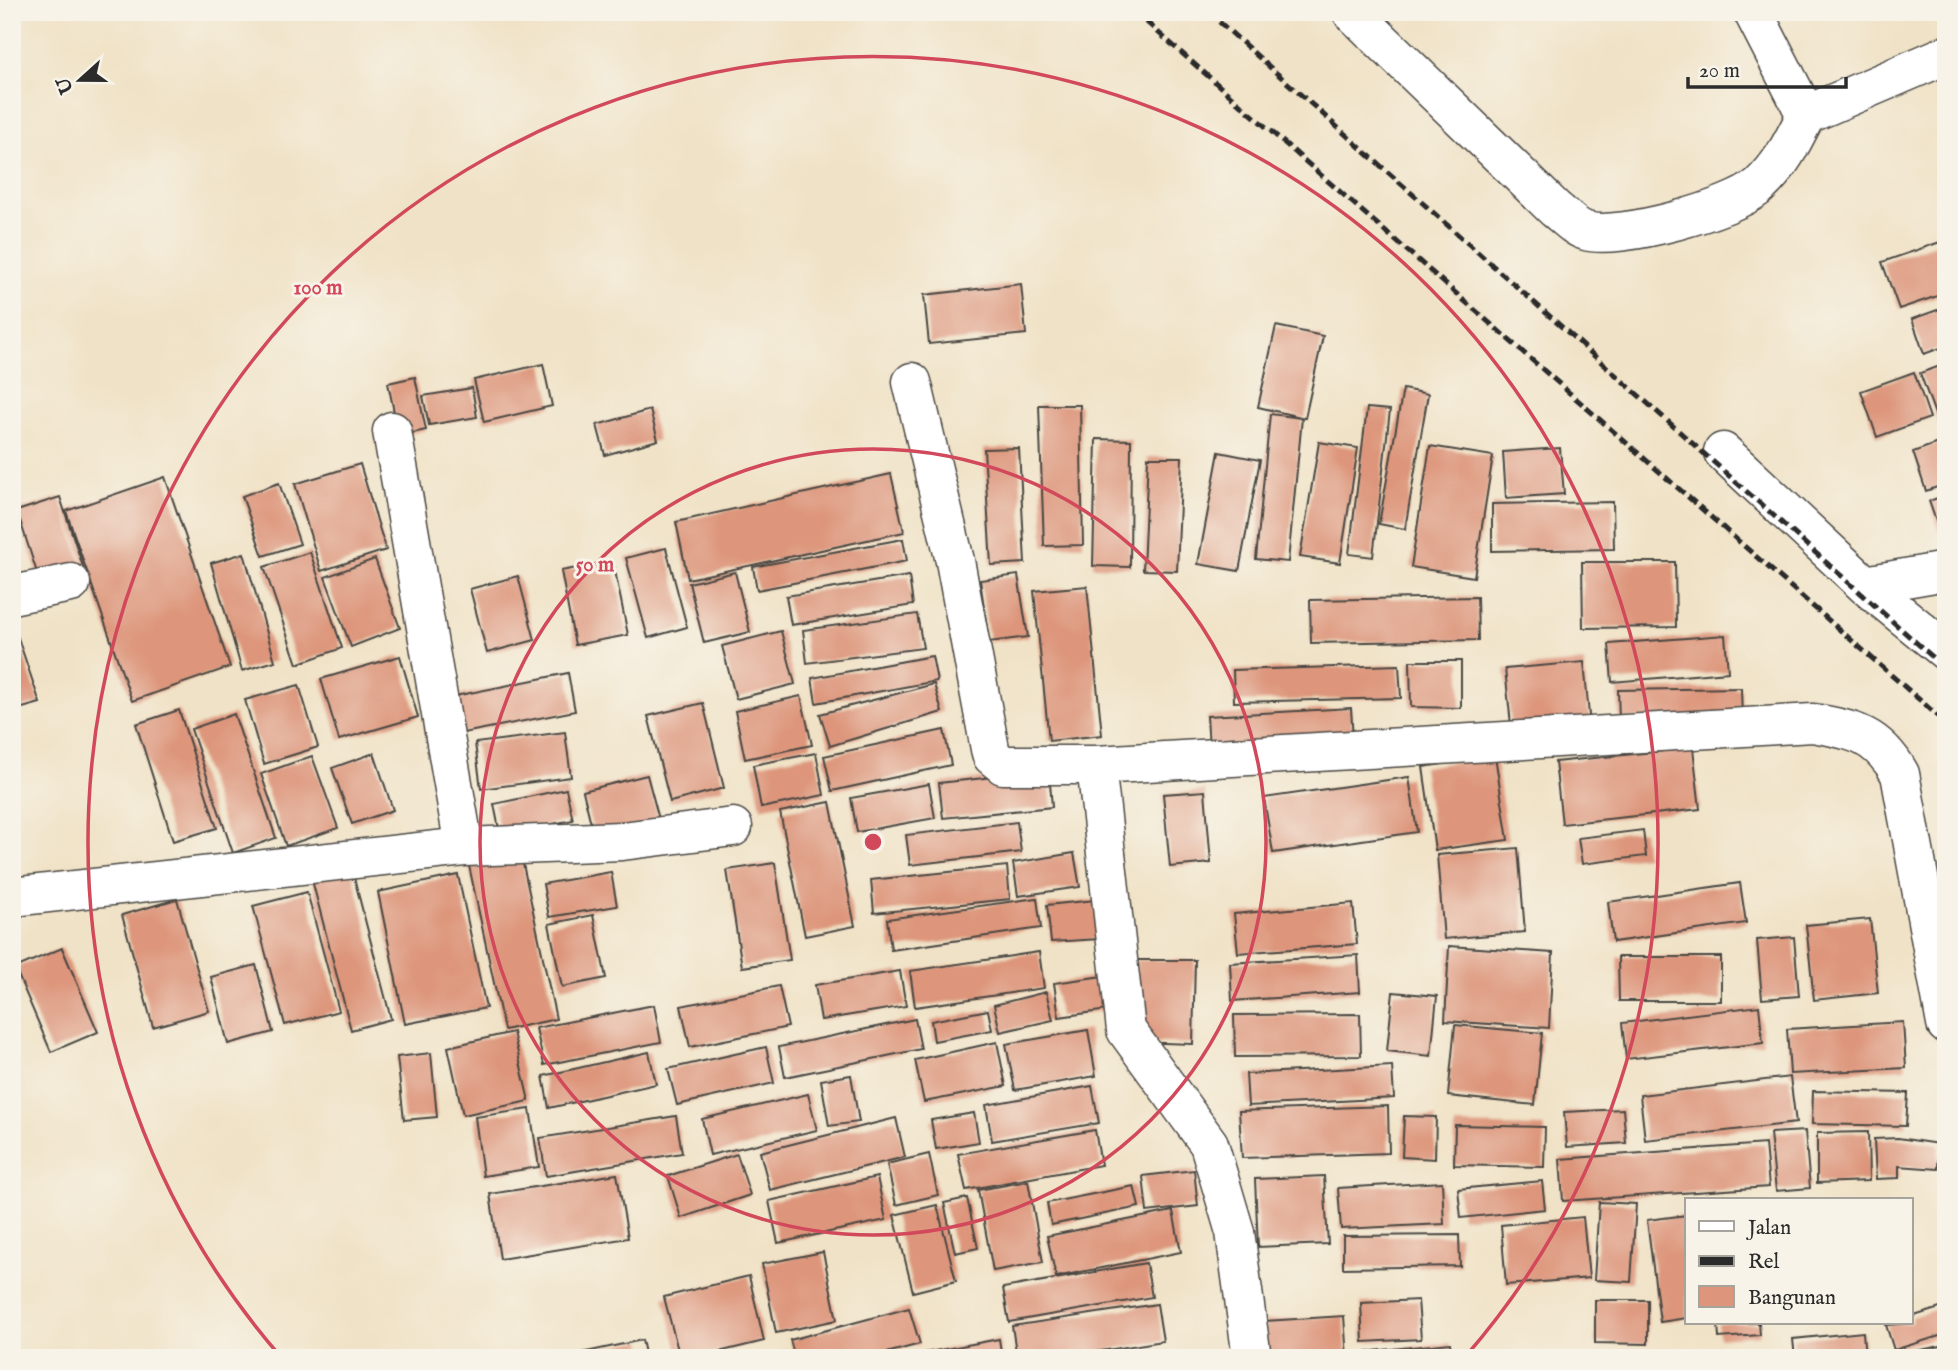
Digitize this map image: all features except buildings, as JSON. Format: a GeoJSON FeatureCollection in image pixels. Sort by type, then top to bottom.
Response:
{"type":"FeatureCollection","features":[{"type":"Feature","properties":{"kind":"street"},"geometry":{"type":"LineString","coordinates":[[1753,12],[1806,115]]}},
{"type":"Feature","properties":{"kind":"street"},"geometry":{"type":"LineString","coordinates":[[1370,19],[1555,209],[1584,231],[1610,234],[1701,214],[1731,202],[1758,187],[1788,152],[1806,115],[1946,55]]}},
{"type":"Feature","properties":{"kind":"street"},"geometry":{"type":"LineString","coordinates":[[912,382],[955,561],[992,756],[1003,765],[1096,765],[1813,723],[1851,730],[1879,745],[1900,774],[1946,1024]]}},
{"type":"Feature","properties":{"kind":"street"},"geometry":{"type":"LineString","coordinates":[[392,431],[464,847]]}},
{"type":"Feature","properties":{"kind":"street"},"geometry":{"type":"LineString","coordinates":[[1723,452],[1865,585],[1946,650]]}},
{"type":"Feature","properties":{"kind":"street"},"geometry":{"type":"LineString","coordinates":[[1865,585],[1946,571]]}},
{"type":"Feature","properties":{"kind":"street"},"geometry":{"type":"LineString","coordinates":[[12,595],[71,583]]}},
{"type":"Feature","properties":{"kind":"street"},"geometry":{"type":"LineString","coordinates":[[1096,765],[1126,1030],[1209,1144],[1236,1232],[1252,1358]]}},
{"type":"Feature","properties":{"kind":"street"},"geometry":{"type":"LineString","coordinates":[[12,897],[464,847],[622,841],[733,827]]}},
{"type":"Feature","properties":{"kind":"railway"},"geometry":{"type":"LineString","coordinates":[[1135,12],[1946,723]]}},
{"type":"Feature","properties":{"kind":"railway"},"geometry":{"type":"LineString","coordinates":[[1208,12],[1946,669]]}}]}
